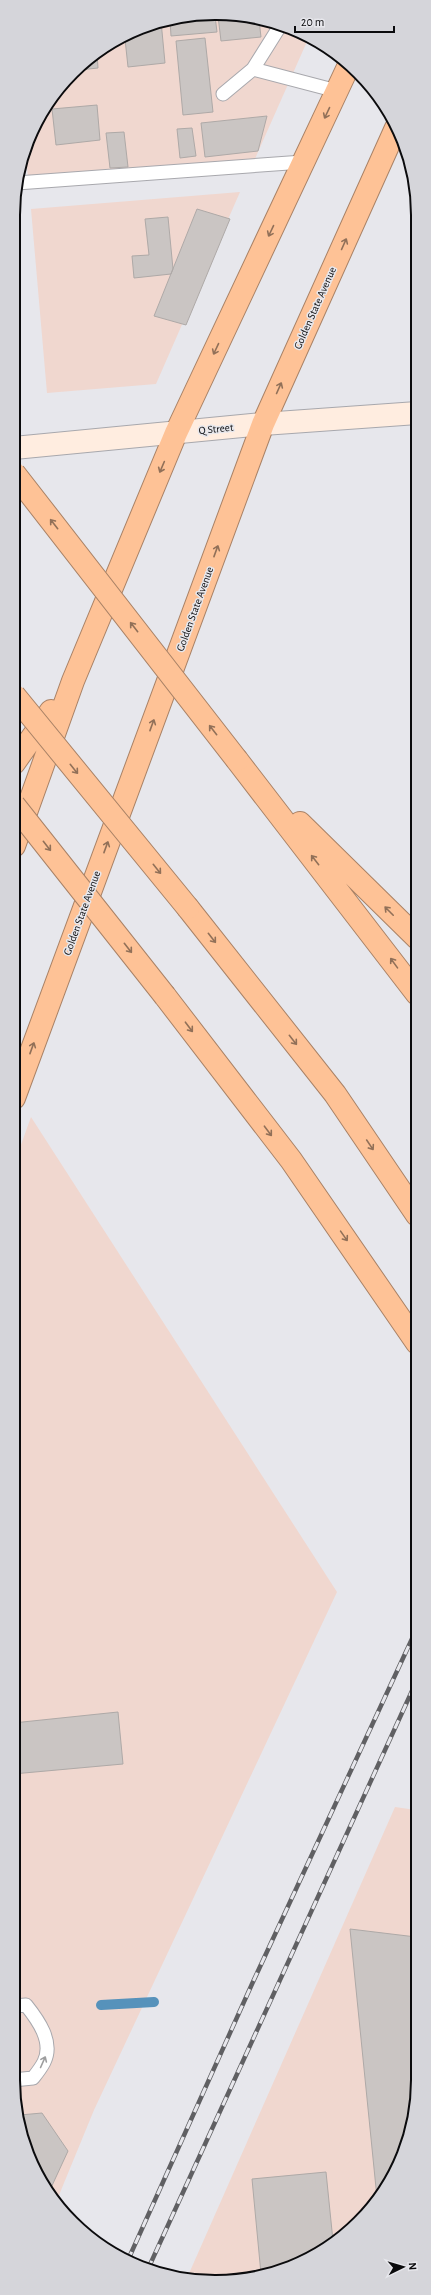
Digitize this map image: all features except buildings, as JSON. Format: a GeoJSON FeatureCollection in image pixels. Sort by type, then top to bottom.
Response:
{"type":"FeatureCollection","features":[{"type":"Feature","properties":{"kind":"highway"},"geometry":{"type":"LineString","coordinates":[[20,829],[73,681],[176,433],[346,71]]}},
{"type":"Feature","properties":{"kind":"highway","name":"Golden State Avenue"},"geometry":{"type":"LineString","coordinates":[[20,1082],[263,424],[393,134]]}},
{"type":"Feature","properties":{"kind":"highway"},"geometry":{"type":"LineString","coordinates":[[20,481],[370,930],[411,986]]}},
{"type":"Feature","properties":{"kind":"highway"},"geometry":{"type":"LineString","coordinates":[[20,755],[73,681]]}},
{"type":"Feature","properties":{"kind":"highway"},"geometry":{"type":"LineString","coordinates":[[20,702],[188,908],[335,1094],[411,1206]]}},
{"type":"Feature","properties":{"kind":"highway"},"geometry":{"type":"LineString","coordinates":[[237,760],[411,932]]}},
{"type":"Feature","properties":{"kind":"highway"},"geometry":{"type":"LineString","coordinates":[[20,813],[166,996],[290,1160],[411,1334]]}},
{"type":"Feature","properties":{"kind":"street","name":"Q Street"},"geometry":{"type":"LineString","coordinates":[[20,447],[263,424],[411,413]]}},
{"type":"Feature","properties":{"kind":"lane"},"geometry":{"type":"LineString","coordinates":[[223,94],[254,69],[278,30]]}},
{"type":"Feature","properties":{"kind":"lane"},"geometry":{"type":"LineString","coordinates":[[254,69],[337,91]]}},
{"type":"Feature","properties":{"kind":"lane"},"geometry":{"type":"LineString","coordinates":[[23,184],[304,162]]}},
{"type":"Feature","properties":{"kind":"lane"},"geometry":{"type":"LineString","coordinates":[[20,2005],[26,2005],[40,2023],[47,2044],[45,2061],[33,2078],[20,2079]]}},
{"type":"Feature","properties":{"kind":"shaded area"},"geometry":{"type":"Polygon","coordinates":[[[203,20],[228,20],[278,30],[307,42],[254,161],[28,179],[27,166],[30,153],[40,129],[60,96],[77,77],[96,60],[129,40],[153,30],[177,24],[203,20]]]}},
{"type":"Feature","properties":{"kind":"shaded area"},"geometry":{"type":"Polygon","coordinates":[[[240,192],[156,384],[47,393],[31,209],[240,192]]]}},
{"type":"Feature","properties":{"kind":"shaded area"},"geometry":{"type":"Polygon","coordinates":[[[31,1117],[337,1592],[94,2110],[58,2197],[40,2166],[30,2142],[20,2092],[20,1147],[31,1117]]]}},
{"type":"Feature","properties":{"kind":"shaded area"},"geometry":{"type":"Polygon","coordinates":[[[395,1807],[411,1809],[411,2092],[401,2142],[391,2166],[371,2199],[354,2218],[335,2235],[302,2255],[278,2265],[254,2271],[228,2275],[203,2275],[189,2273],[395,1807]]]}},
{"type":"Feature","properties":{"kind":"waterway"},"geometry":{"type":"LineString","coordinates":[[101,2005],[154,2002]]}},
{"type":"Feature","properties":{"kind":"railway"},"geometry":{"type":"LineString","coordinates":[[130,2255],[252,1984],[411,1641]]}},
{"type":"Feature","properties":{"kind":"railway"},"geometry":{"type":"LineString","coordinates":[[150,2264],[411,1693]]}}]}
